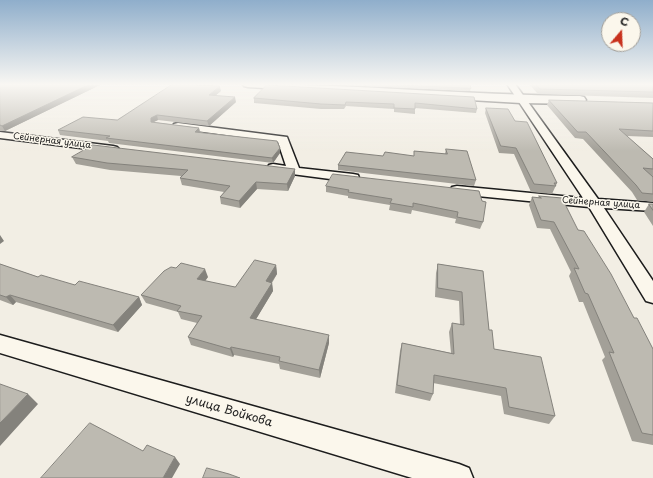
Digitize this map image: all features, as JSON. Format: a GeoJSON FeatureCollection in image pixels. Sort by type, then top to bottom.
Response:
{"type":"FeatureCollection","features":[{"type":"Feature","properties":{"kind":"street"},"geometry":{"type":"LineString","coordinates":[[526,106],[593,202],[653,296]]}},
{"type":"Feature","properties":{"kind":"street"},"geometry":{"type":"LineString","coordinates":[[166,125],[283,139],[294,170]]}},
{"type":"Feature","properties":{"kind":"street","name":"Сейнерная улица"},"geometry":{"type":"LineString","coordinates":[[0,135],[124,150]]}},
{"type":"Feature","properties":{"kind":"street"},"geometry":{"type":"LineString","coordinates":[[263,167],[364,179]]}},
{"type":"Feature","properties":{"kind":"street","name":"Сейнерная улица"},"geometry":{"type":"LineString","coordinates":[[448,189],[555,200],[653,207]]}},
{"type":"Feature","properties":{"kind":"street","name":"улица Войкова"},"geometry":{"type":"LineString","coordinates":[[0,344],[459,478]]}},
{"type":"Feature","properties":{"kind":"building"},"geometry":{"type":"Polygon","coordinates":[[[0,106],[43,106],[2,126],[0,125],[0,106]]]}},
{"type":"Feature","properties":{"kind":"building"},"geometry":{"type":"Polygon","coordinates":[[[138,106],[224,106],[207,121],[157,115],[151,118],[151,122],[199,128],[195,132],[277,141],[280,148],[272,158],[106,138],[110,136],[58,130],[83,117],[117,120],[138,106]]]}},
{"type":"Feature","properties":{"kind":"building"},"geometry":{"type":"Polygon","coordinates":[[[394,106],[415,106],[415,109],[394,108],[394,106]]]}},
{"type":"Feature","properties":{"kind":"building"},"geometry":{"type":"Polygon","coordinates":[[[449,106],[476,106],[477,109],[449,106]]]}},
{"type":"Feature","properties":{"kind":"building"},"geometry":{"type":"Polygon","coordinates":[[[555,106],[653,106],[653,131],[619,129],[653,159],[653,169],[643,168],[653,177],[653,194],[642,193],[586,132],[578,132],[555,106]]]}},
{"type":"Feature","properties":{"kind":"building"},"geometry":{"type":"Polygon","coordinates":[[[486,108],[508,109],[515,121],[527,122],[557,183],[554,183],[556,186],[534,184],[516,148],[501,146],[486,108]]]}},
{"type":"Feature","properties":{"kind":"building"},"geometry":{"type":"Polygon","coordinates":[[[93,145],[295,169],[287,184],[256,182],[239,201],[220,197],[230,186],[180,178],[188,170],[107,163],[72,157],[93,145]]]}},
{"type":"Feature","properties":{"kind":"building"},"geometry":{"type":"Polygon","coordinates":[[[446,149],[467,151],[476,180],[338,165],[346,152],[383,156],[385,152],[414,156],[414,151],[447,154],[446,149]]]}},
{"type":"Feature","properties":{"kind":"building"},"geometry":{"type":"Polygon","coordinates":[[[333,174],[479,191],[482,201],[486,202],[483,222],[457,217],[458,212],[413,203],[413,207],[390,203],[392,199],[348,192],[349,190],[326,186],[333,174]]]}},
{"type":"Feature","properties":{"kind":"building"},"geometry":{"type":"Polygon","coordinates":[[[539,196],[562,198],[578,230],[584,231],[611,274],[634,318],[637,318],[653,349],[653,435],[642,433],[609,352],[614,353],[588,294],[585,293],[574,268],[579,269],[554,222],[541,220],[532,197],[541,198],[539,196]]]}},
{"type":"Feature","properties":{"kind":"building"},"geometry":{"type":"Polygon","coordinates":[[[649,204],[653,204],[653,210],[649,204]]]}},
{"type":"Feature","properties":{"kind":"building"},"geometry":{"type":"Polygon","coordinates":[[[255,260],[276,265],[266,281],[272,283],[250,318],[329,335],[319,370],[279,361],[280,357],[231,347],[230,349],[188,337],[202,316],[177,311],[181,306],[141,295],[164,271],[171,267],[176,268],[181,263],[205,269],[197,279],[235,287],[255,260]]]}},
{"type":"Feature","properties":{"kind":"building"},"geometry":{"type":"Polygon","coordinates":[[[0,264],[38,277],[41,275],[75,285],[79,281],[139,297],[113,325],[10,295],[6,297],[0,295],[0,264]]]}},
{"type":"Feature","properties":{"kind":"building"},"geometry":{"type":"Polygon","coordinates":[[[438,264],[483,271],[489,330],[492,330],[494,349],[541,357],[555,416],[509,407],[506,388],[434,375],[433,394],[397,385],[402,343],[454,354],[452,323],[464,325],[462,292],[438,288],[438,264]]]}},
{"type":"Feature","properties":{"kind":"building"},"geometry":{"type":"Polygon","coordinates":[[[0,384],[28,394],[0,423],[0,384]]]}},
{"type":"Feature","properties":{"kind":"building"},"geometry":{"type":"Polygon","coordinates":[[[90,423],[143,451],[147,445],[175,457],[163,478],[41,478],[90,423]]]}},
{"type":"Feature","properties":{"kind":"building"},"geometry":{"type":"Polygon","coordinates":[[[207,468],[229,474],[240,478],[203,478],[207,468]]]}}]}
